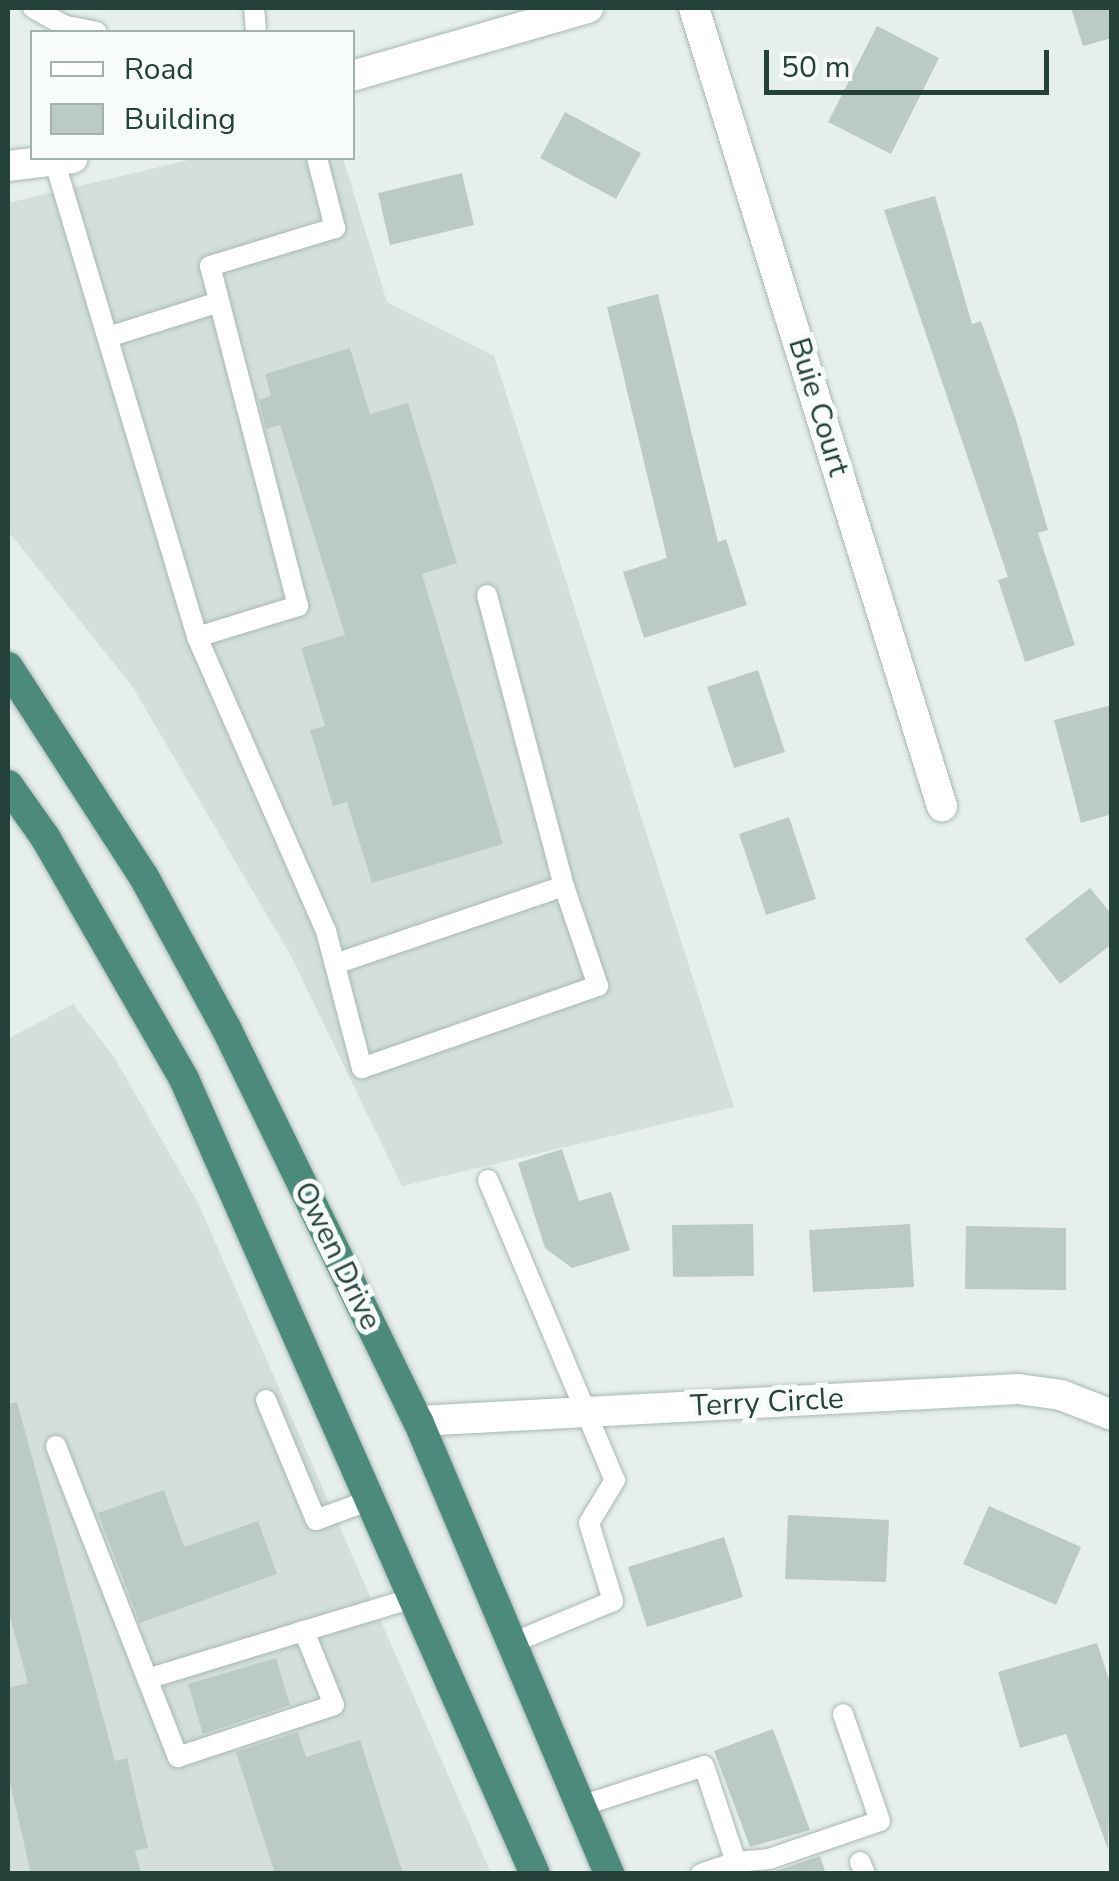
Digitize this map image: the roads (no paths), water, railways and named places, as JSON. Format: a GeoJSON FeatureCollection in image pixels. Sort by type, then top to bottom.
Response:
{"type":"FeatureCollection","features":[{"type":"Feature","properties":{"kind":"highway","name":"Owen Drive"},"geometry":{"type":"LineString","coordinates":[[8,667],[144,877],[228,1032],[418,1421],[609,1874]]}},
{"type":"Feature","properties":{"kind":"highway"},"geometry":{"type":"LineString","coordinates":[[8,786],[45,837],[184,1079],[534,1874]]}},
{"type":"Feature","properties":{"kind":"street"},"geometry":{"type":"LineString","coordinates":[[355,75],[588,8]]}},
{"type":"Feature","properties":{"kind":"street","name":"Buie Court"},"geometry":{"type":"LineString","coordinates":[[694,8],[942,806]]}},
{"type":"Feature","properties":{"kind":"street"},"geometry":{"type":"LineString","coordinates":[[8,166],[64,160]]}},
{"type":"Feature","properties":{"kind":"street","name":"Terry Circle"},"geometry":{"type":"LineString","coordinates":[[418,1421],[1018,1390],[1061,1395],[1112,1415]]}},
{"type":"Feature","properties":{"kind":"lane"},"geometry":{"type":"LineString","coordinates":[[33,8],[66,26],[86,30]]}},
{"type":"Feature","properties":{"kind":"lane"},"geometry":{"type":"LineString","coordinates":[[64,160],[108,337],[198,637],[335,964],[362,1068],[598,986],[564,886],[486,595]]}},
{"type":"Feature","properties":{"kind":"lane"},"geometry":{"type":"LineString","coordinates":[[198,637],[298,606],[210,266],[335,228],[318,160]]}},
{"type":"Feature","properties":{"kind":"lane"},"geometry":{"type":"LineString","coordinates":[[108,337],[219,302]]}},
{"type":"Feature","properties":{"kind":"lane"},"geometry":{"type":"LineString","coordinates":[[335,964],[564,886]]}},
{"type":"Feature","properties":{"kind":"lane"},"geometry":{"type":"LineString","coordinates":[[488,1180],[590,1412],[615,1480],[589,1524],[613,1601],[512,1643]]}},
{"type":"Feature","properties":{"kind":"lane"},"geometry":{"type":"LineString","coordinates":[[266,1400],[316,1520],[370,1500]]}},
{"type":"Feature","properties":{"kind":"lane"},"geometry":{"type":"LineString","coordinates":[[56,1446],[178,1757],[334,1706],[304,1632]]}},
{"type":"Feature","properties":{"kind":"lane"},"geometry":{"type":"LineString","coordinates":[[147,1679],[413,1598]]}},
{"type":"Feature","properties":{"kind":"lane"},"geometry":{"type":"LineString","coordinates":[[701,1874],[736,1862],[769,1859],[880,1821],[843,1714]]}},
{"type":"Feature","properties":{"kind":"lane"},"geometry":{"type":"LineString","coordinates":[[581,1806],[704,1766],[736,1862]]}}]}
